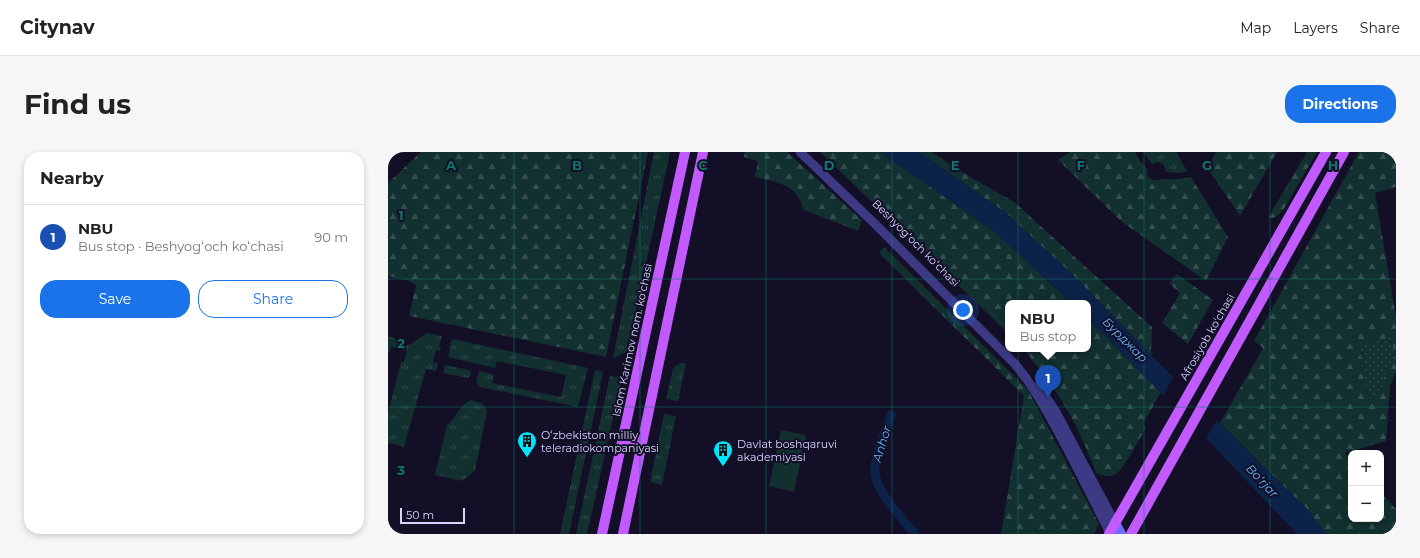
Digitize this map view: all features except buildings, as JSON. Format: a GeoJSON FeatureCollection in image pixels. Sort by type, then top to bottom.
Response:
{"type":"FeatureCollection","features":[{"type":"Feature","properties":{"kind":"main road","name":"Islom Karimov nom. ko'chasi"},"geometry":{"type":"LineString","coordinates":[[602,534],[685,152]]}},
{"type":"Feature","properties":{"kind":"main road"},"geometry":{"type":"LineString","coordinates":[[623,534],[702,152]]}},
{"type":"Feature","properties":{"kind":"main road","name":"Afrosiyob ko'chasi"},"geometry":{"type":"LineString","coordinates":[[1110,534],[1326,152]]}},
{"type":"Feature","properties":{"kind":"main road"},"geometry":{"type":"LineString","coordinates":[[1131,534],[1344,152]]}},
{"type":"Feature","properties":{"kind":"main road"},"geometry":{"type":"LineString","coordinates":[[658,280],[675,284]]}},
{"type":"Feature","properties":{"kind":"main road"},"geometry":{"type":"LineString","coordinates":[[622,444],[641,449]]}},
{"type":"Feature","properties":{"kind":"main road","name":"Beshyogʻoch koʻchasi"},"geometry":{"type":"LineString","coordinates":[[1115,523],[1121,534]]}},
{"type":"Feature","properties":{"kind":"street","name":"Beshyogʻoch koʻchasi"},"geometry":{"type":"LineString","coordinates":[[800,152],[874,223],[1015,364],[1028,380],[1039,396],[1080,471],[1110,534]]}},
{"type":"Feature","properties":{"kind":"street","name":"Beshyogʻoch koʻchasi"},"geometry":{"type":"LineString","coordinates":[[806,152],[1005,347]]}},
{"type":"Feature","properties":{"kind":"street","name":"Beshyogʻoch koʻchasi"},"geometry":{"type":"LineString","coordinates":[[1010,352],[1032,376],[1056,412],[1115,523]]}},
{"type":"Feature","properties":{"kind":"green space"},"geometry":{"type":"Polygon","coordinates":[[[421,152],[648,152],[606,357],[409,316],[416,285],[409,281],[388,276],[388,183],[421,152]]]}},
{"type":"Feature","properties":{"kind":"green space"},"geometry":{"type":"Polygon","coordinates":[[[654,152],[670,152],[627,352],[613,358],[654,152]]]}},
{"type":"Feature","properties":{"kind":"green space"},"geometry":{"type":"Polygon","coordinates":[[[745,152],[787,152],[862,220],[858,231],[804,210],[801,201],[791,189],[779,183],[755,177],[758,161],[744,157],[745,152]]]}},
{"type":"Feature","properties":{"kind":"green space"},"geometry":{"type":"Polygon","coordinates":[[[820,152],[880,152],[994,231],[1069,300],[1005,300],[1005,330],[820,152]]]}},
{"type":"Feature","properties":{"kind":"green space"},"geometry":{"type":"Polygon","coordinates":[[[919,152],[932,152],[960,171],[1014,202],[1152,327],[1151,355],[1074,276],[1006,213],[919,152]]]}},
{"type":"Feature","properties":{"kind":"green space"},"geometry":{"type":"Polygon","coordinates":[[[1070,152],[1135,152],[1140,161],[1148,170],[1147,175],[1152,180],[1181,179],[1191,177],[1228,237],[1206,281],[1122,222],[1058,160],[1070,152]]]}},
{"type":"Feature","properties":{"kind":"green space"},"geometry":{"type":"Polygon","coordinates":[[[1143,152],[1176,152],[1187,171],[1180,173],[1166,172],[1163,164],[1157,162],[1152,164],[1143,152]]]}},
{"type":"Feature","properties":{"kind":"green space"},"geometry":{"type":"Polygon","coordinates":[[[1216,152],[1277,152],[1240,216],[1206,166],[1210,163],[1216,152]]]}},
{"type":"Feature","properties":{"kind":"green space"},"geometry":{"type":"Polygon","coordinates":[[[1307,152],[1317,152],[1284,209],[1275,217],[1268,218],[1307,152]]]}},
{"type":"Feature","properties":{"kind":"green space"},"geometry":{"type":"Polygon","coordinates":[[[1359,152],[1396,152],[1396,187],[1375,193],[1396,317],[1396,372],[1390,386],[1386,441],[1355,450],[1348,450],[1348,452],[1345,453],[1348,456],[1348,522],[1384,522],[1384,496],[1396,509],[1396,534],[1326,534],[1305,507],[1220,423],[1263,348],[1254,341],[1359,152]]]}},
{"type":"Feature","properties":{"kind":"green space"},"geometry":{"type":"Polygon","coordinates":[[[884,247],[1028,390],[1099,524],[1094,534],[1001,534],[1024,396],[879,253],[884,247]]]}},
{"type":"Feature","properties":{"kind":"green space"},"geometry":{"type":"Polygon","coordinates":[[[1177,274],[1213,300],[1188,344],[1162,323],[1180,293],[1169,283],[1177,274]]]}},
{"type":"Feature","properties":{"kind":"green space"},"geometry":{"type":"Polygon","coordinates":[[[1091,322],[1161,392],[1143,424],[1146,428],[1124,465],[1115,475],[1104,476],[1096,473],[1088,452],[1070,415],[1040,370],[1025,352],[1091,352],[1091,322]]]}},
{"type":"Feature","properties":{"kind":"green space"},"geometry":{"type":"Polygon","coordinates":[[[427,333],[442,336],[439,347],[441,347],[440,351],[436,350],[433,362],[438,364],[436,371],[426,369],[404,447],[389,443],[388,445],[388,413],[401,362],[404,362],[407,351],[391,347],[390,353],[388,352],[388,336],[396,339],[405,346],[411,344],[427,333]]]}},
{"type":"Feature","properties":{"kind":"green space"},"geometry":{"type":"Polygon","coordinates":[[[1391,337],[1396,360],[1389,368],[1385,376],[1381,395],[1368,398],[1359,347],[1391,337]]]}},
{"type":"Feature","properties":{"kind":"green space"},"geometry":{"type":"Polygon","coordinates":[[[452,339],[588,368],[578,407],[480,387],[476,382],[479,371],[494,375],[492,383],[561,397],[566,375],[497,361],[495,368],[448,357],[452,339]]]}},
{"type":"Feature","properties":{"kind":"green space"},"geometry":{"type":"Polygon","coordinates":[[[680,363],[686,363],[678,401],[666,399],[673,368],[680,363]]]}},
{"type":"Feature","properties":{"kind":"green space"},"geometry":{"type":"Polygon","coordinates":[[[445,365],[469,370],[471,375],[468,378],[443,373],[445,365]]]}},
{"type":"Feature","properties":{"kind":"green space"},"geometry":{"type":"Polygon","coordinates":[[[595,370],[603,372],[569,534],[560,534],[595,370]]]}},
{"type":"Feature","properties":{"kind":"green space"},"geometry":{"type":"Polygon","coordinates":[[[610,376],[622,378],[587,534],[576,534],[610,376]]]}},
{"type":"Feature","properties":{"kind":"green space"},"geometry":{"type":"Polygon","coordinates":[[[472,400],[483,404],[487,411],[475,471],[462,481],[435,475],[447,425],[464,404],[472,400]]]}},
{"type":"Feature","properties":{"kind":"green space"},"geometry":{"type":"Polygon","coordinates":[[[664,414],[676,416],[662,485],[650,482],[664,414]]]}},
{"type":"Feature","properties":{"kind":"green space"},"geometry":{"type":"Polygon","coordinates":[[[781,430],[806,435],[794,492],[769,486],[781,430]]]}},
{"type":"Feature","properties":{"kind":"water","name":"Бурджар"},"geometry":{"type":"Polygon","coordinates":[[[880,152],[919,152],[1006,213],[1074,276],[1151,355],[1305,507],[1326,534],[1297,534],[1206,438],[1091,322],[1091,300],[1069,300],[994,231],[880,152]]]}},
{"type":"Feature","properties":{"kind":"pier"},"geometry":{"type":"Polygon","coordinates":[[[1174,375],[1218,418],[1205,440],[1163,397],[1174,375]]]}},
{"type":"Feature","properties":{"kind":"waterway","name":"Anhor"},"geometry":{"type":"LineString","coordinates":[[891,415],[878,454],[875,467],[875,476],[889,503],[915,534]]}},
{"type":"Feature","properties":{"kind":"place","name":"NBU"},"geometry":{"type":"Point","coordinates":[1048,398]}},
{"type":"Feature","properties":{"kind":"place","name":"Oʻzbekiston milliy teleradiokompaniyasi"},"geometry":{"type":"Point","coordinates":[527,458]}},
{"type":"Feature","properties":{"kind":"place","name":"Davlat boshqaruvi akademiyasi"},"geometry":{"type":"Point","coordinates":[723,467]}},
{"type":"Feature","properties":{"kind":"water label","name":"Bo‘rjar"},"geometry":{"type":"Point","coordinates":[1262,481]}}]}
